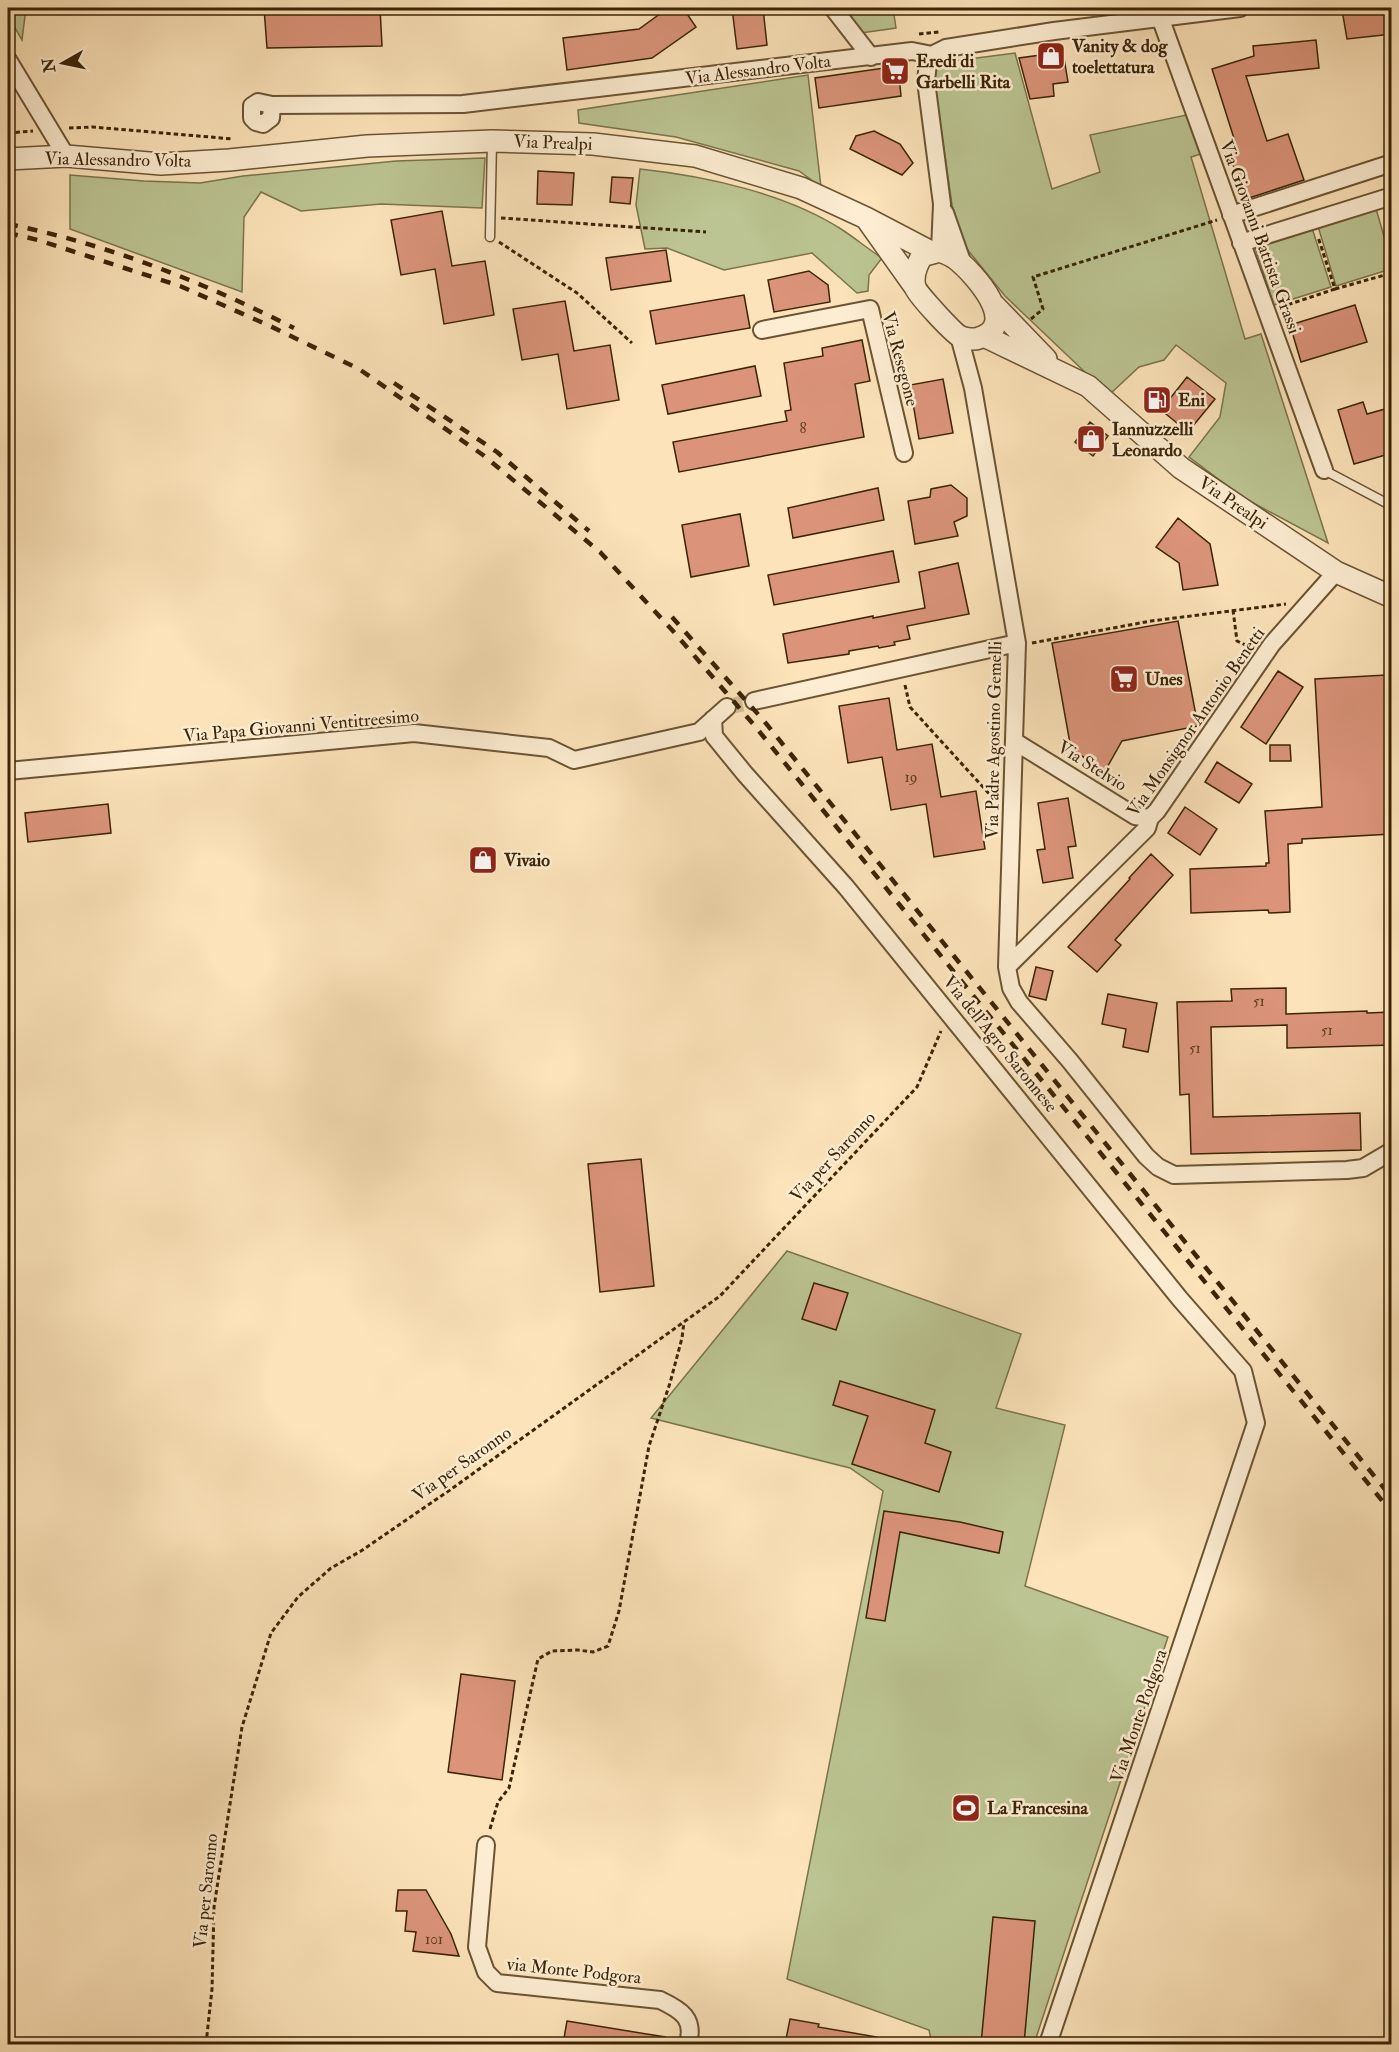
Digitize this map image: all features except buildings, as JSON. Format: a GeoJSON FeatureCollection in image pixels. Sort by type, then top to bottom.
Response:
{"type":"FeatureCollection","features":[{"type":"Feature","properties":{"kind":"street"},"geometry":{"type":"LineString","coordinates":[[833,8],[871,57]]}},
{"type":"Feature","properties":{"kind":"street","name":"Via Alessandro Volta"},"geometry":{"type":"LineString","coordinates":[[272,105],[463,104],[912,51],[932,55],[946,48],[1160,17],[1240,8]]}},
{"type":"Feature","properties":{"kind":"street","name":"Via Giovanni Battista Grassi"},"geometry":{"type":"LineString","coordinates":[[1160,17],[1324,470]]}},
{"type":"Feature","properties":{"kind":"street"},"geometry":{"type":"LineString","coordinates":[[932,55],[928,63],[926,81],[942,204],[964,267]]}},
{"type":"Feature","properties":{"kind":"street"},"geometry":{"type":"LineString","coordinates":[[8,60],[66,156]]}},
{"type":"Feature","properties":{"kind":"street","name":"Via Prealpi"},"geometry":{"type":"LineString","coordinates":[[229,160],[367,146],[492,141],[593,144],[695,156],[801,188],[935,252],[954,258],[1057,370]]}},
{"type":"Feature","properties":{"kind":"street","name":"Via Alessandro Volta"},"geometry":{"type":"LineString","coordinates":[[8,159],[66,156],[161,164],[229,160]]}},
{"type":"Feature","properties":{"kind":"street"},"geometry":{"type":"LineString","coordinates":[[1231,215],[1392,163]]}},
{"type":"Feature","properties":{"kind":"street"},"geometry":{"type":"LineString","coordinates":[[1242,243],[1392,196]]}},
{"type":"Feature","properties":{"kind":"street"},"geometry":{"type":"LineString","coordinates":[[915,287],[915,268],[922,256],[935,252],[942,204]]}},
{"type":"Feature","properties":{"kind":"street","name":"Via Prealpi"},"geometry":{"type":"LineString","coordinates":[[866,218],[923,300],[973,337],[1057,370],[1088,386],[1182,468],[1336,572],[1392,597]]}},
{"type":"Feature","properties":{"kind":"street"},"geometry":{"type":"LineString","coordinates":[[973,337],[990,333],[995,325],[994,304]]}},
{"type":"Feature","properties":{"kind":"street","name":"Via Resegone"},"geometry":{"type":"LineString","coordinates":[[762,330],[870,309],[904,453]]}},
{"type":"Feature","properties":{"kind":"street","name":"Via Padre Agostino Gemelli"},"geometry":{"type":"LineString","coordinates":[[973,337],[973,388],[1017,645],[1007,967],[1011,988],[1019,1002],[1070,1061],[1146,1156],[1158,1167],[1174,1175],[1347,1170],[1363,1168],[1392,1151]]}},
{"type":"Feature","properties":{"kind":"street","name":"Via Monsignor Antonio Benetti"},"geometry":{"type":"LineString","coordinates":[[1007,967],[1147,828],[1150,818],[1272,644],[1336,572]]}},
{"type":"Feature","properties":{"kind":"street"},"geometry":{"type":"LineString","coordinates":[[754,701],[1017,645]]}},
{"type":"Feature","properties":{"kind":"street","name":"Via Papa Giovanni Ventitreesimo"},"geometry":{"type":"LineString","coordinates":[[8,771],[414,733],[549,748],[574,760],[699,732],[727,707]]}},
{"type":"Feature","properties":{"kind":"street","name":"Via dell'Agro Saronnese"},"geometry":{"type":"LineString","coordinates":[[713,719],[714,736],[846,887],[1180,1299],[1243,1371],[1250,1400]]}},
{"type":"Feature","properties":{"kind":"street","name":"Via Stelvio"},"geometry":{"type":"LineString","coordinates":[[1014,741],[1135,816],[1150,818]]}},
{"type":"Feature","properties":{"kind":"street","name":"Via Monte Podgora"},"geometry":{"type":"LineString","coordinates":[[1048,2044],[1256,1423],[1250,1400]]}},
{"type":"Feature","properties":{"kind":"street","name":"via Monte Podgora"},"geometry":{"type":"LineString","coordinates":[[486,1845],[477,1947],[486,1972],[497,1983],[660,2000],[679,2009],[687,2017],[690,2036],[688,2044]]}},
{"type":"Feature","properties":{"kind":"lane"},"geometry":{"type":"LineString","coordinates":[[490,237],[492,141]]}},
{"type":"Feature","properties":{"kind":"lane"},"geometry":{"type":"LineString","coordinates":[[1324,470],[1392,506]]}},
{"type":"Feature","properties":{"kind":"path"},"geometry":{"type":"LineString","coordinates":[[8,133],[93,127],[238,139]]}},
{"type":"Feature","properties":{"kind":"path"},"geometry":{"type":"LineString","coordinates":[[1030,320],[1043,309],[1033,277],[1231,215]]}},
{"type":"Feature","properties":{"kind":"path"},"geometry":{"type":"LineString","coordinates":[[490,217],[706,232]]}},
{"type":"Feature","properties":{"kind":"path"},"geometry":{"type":"LineString","coordinates":[[1313,220],[1335,289]]}},
{"type":"Feature","properties":{"kind":"path"},"geometry":{"type":"LineString","coordinates":[[490,237],[578,293],[632,344]]}},
{"type":"Feature","properties":{"kind":"path"},"geometry":{"type":"LineString","coordinates":[[1266,312],[1392,273]]}},
{"type":"Feature","properties":{"kind":"path"},"geometry":{"type":"LineString","coordinates":[[1017,645],[1151,621],[1285,603],[1299,615]]}},
{"type":"Feature","properties":{"kind":"path"},"geometry":{"type":"LineString","coordinates":[[1233,610],[1237,641],[1250,646],[1244,656]]}},
{"type":"Feature","properties":{"kind":"path"},"geometry":{"type":"LineString","coordinates":[[901,668],[910,707],[993,798],[1012,798]]}},
{"type":"Feature","properties":{"kind":"path","name":"Via per Saronno"},"geometry":{"type":"LineString","coordinates":[[207,2044],[212,1989],[214,1907],[240,1738],[271,1633],[298,1597],[332,1568],[361,1551],[450,1490],[720,1296],[917,1087],[949,1013]]}},
{"type":"Feature","properties":{"kind":"path"},"geometry":{"type":"LineString","coordinates":[[486,1845],[498,1802],[509,1788],[538,1659],[552,1651],[593,1652],[608,1646],[619,1611],[649,1446],[676,1361],[684,1322]]}},
{"type":"Feature","properties":{"kind":"green space"},"geometry":{"type":"Polygon","coordinates":[[[8,8],[26,8],[22,40],[8,16],[8,8]]]}},
{"type":"Feature","properties":{"kind":"green space"},"geometry":{"type":"Polygon","coordinates":[[[842,8],[893,8],[896,28],[861,33],[842,8]]]}},
{"type":"Feature","properties":{"kind":"green space"},"geometry":{"type":"Polygon","coordinates":[[[1015,53],[1052,189],[1100,172],[1090,135],[1191,114],[1204,153],[1191,157],[1245,339],[1261,334],[1328,543],[1244,498],[1189,457],[1220,417],[1226,383],[1176,345],[1164,360],[1139,367],[1109,395],[1005,296],[967,249],[952,205],[933,72],[938,63],[1015,53]]]}},
{"type":"Feature","properties":{"kind":"green space"},"geometry":{"type":"Polygon","coordinates":[[[808,75],[821,187],[799,171],[676,137],[579,123],[578,110],[808,75]]]}},
{"type":"Feature","properties":{"kind":"green space"},"geometry":{"type":"Polygon","coordinates":[[[485,158],[482,208],[381,204],[301,211],[261,192],[244,217],[242,292],[70,229],[70,175],[200,183],[243,176],[396,161],[485,158]]]}},
{"type":"Feature","properties":{"kind":"green space"},"geometry":{"type":"Polygon","coordinates":[[[640,169],[691,176],[744,188],[795,205],[819,216],[882,258],[869,275],[868,291],[857,293],[812,253],[724,270],[667,248],[645,249],[636,205],[640,169]]]}},
{"type":"Feature","properties":{"kind":"green space"},"geometry":{"type":"Polygon","coordinates":[[[1375,205],[1391,261],[1391,269],[1336,286],[1317,223],[1375,205]]]}},
{"type":"Feature","properties":{"kind":"green space"},"geometry":{"type":"Polygon","coordinates":[[[1311,225],[1331,287],[1274,305],[1254,244],[1311,225]]]}},
{"type":"Feature","properties":{"kind":"green space","name":"La Francesina"},"geometry":{"type":"Polygon","coordinates":[[[787,1251],[1021,1334],[996,1408],[1065,1425],[1025,1586],[1168,1637],[1034,2044],[932,2044],[929,2030],[787,1979],[883,1491],[850,1468],[651,1418],[787,1251]]]}},
{"type":"Feature","properties":{"kind":"tunnel"},"geometry":{"type":"LineString","coordinates":[[727,707],[754,701]]}},
{"type":"Feature","properties":{"kind":"railway"},"geometry":{"type":"LineString","coordinates":[[8,224],[82,242],[154,266],[225,295],[294,328]]}},
{"type":"Feature","properties":{"kind":"railway"},"geometry":{"type":"LineString","coordinates":[[8,233],[38,240],[180,286],[359,369],[483,455],[600,552],[673,631],[754,725],[1392,1513]]}},
{"type":"Feature","properties":{"kind":"railway"},"geometry":{"type":"LineString","coordinates":[[394,383],[497,452],[589,531]]}},
{"type":"Feature","properties":{"kind":"railway"},"geometry":{"type":"LineString","coordinates":[[672,617],[764,721],[1392,1498]]}},
{"type":"Feature","properties":{"kind":"place","name":"Vanity & dog toelettatura"},"geometry":{"type":"Point","coordinates":[1051,56]}},
{"type":"Feature","properties":{"kind":"place","name":"Eredi di Garbelli Rita"},"geometry":{"type":"Point","coordinates":[895,71]}},
{"type":"Feature","properties":{"kind":"place","name":"Eni"},"geometry":{"type":"Point","coordinates":[1157,400]}},
{"type":"Feature","properties":{"kind":"place","name":"Iannuzzelli Leonardo"},"geometry":{"type":"Point","coordinates":[1091,439]}},
{"type":"Feature","properties":{"kind":"place","name":"Unes"},"geometry":{"type":"Point","coordinates":[1124,679]}},
{"type":"Feature","properties":{"kind":"place","name":"Vivaio"},"geometry":{"type":"Point","coordinates":[483,860]}},
{"type":"Feature","properties":{"kind":"place","name":"La Francesina"},"geometry":{"type":"Point","coordinates":[966,1808]}}]}
